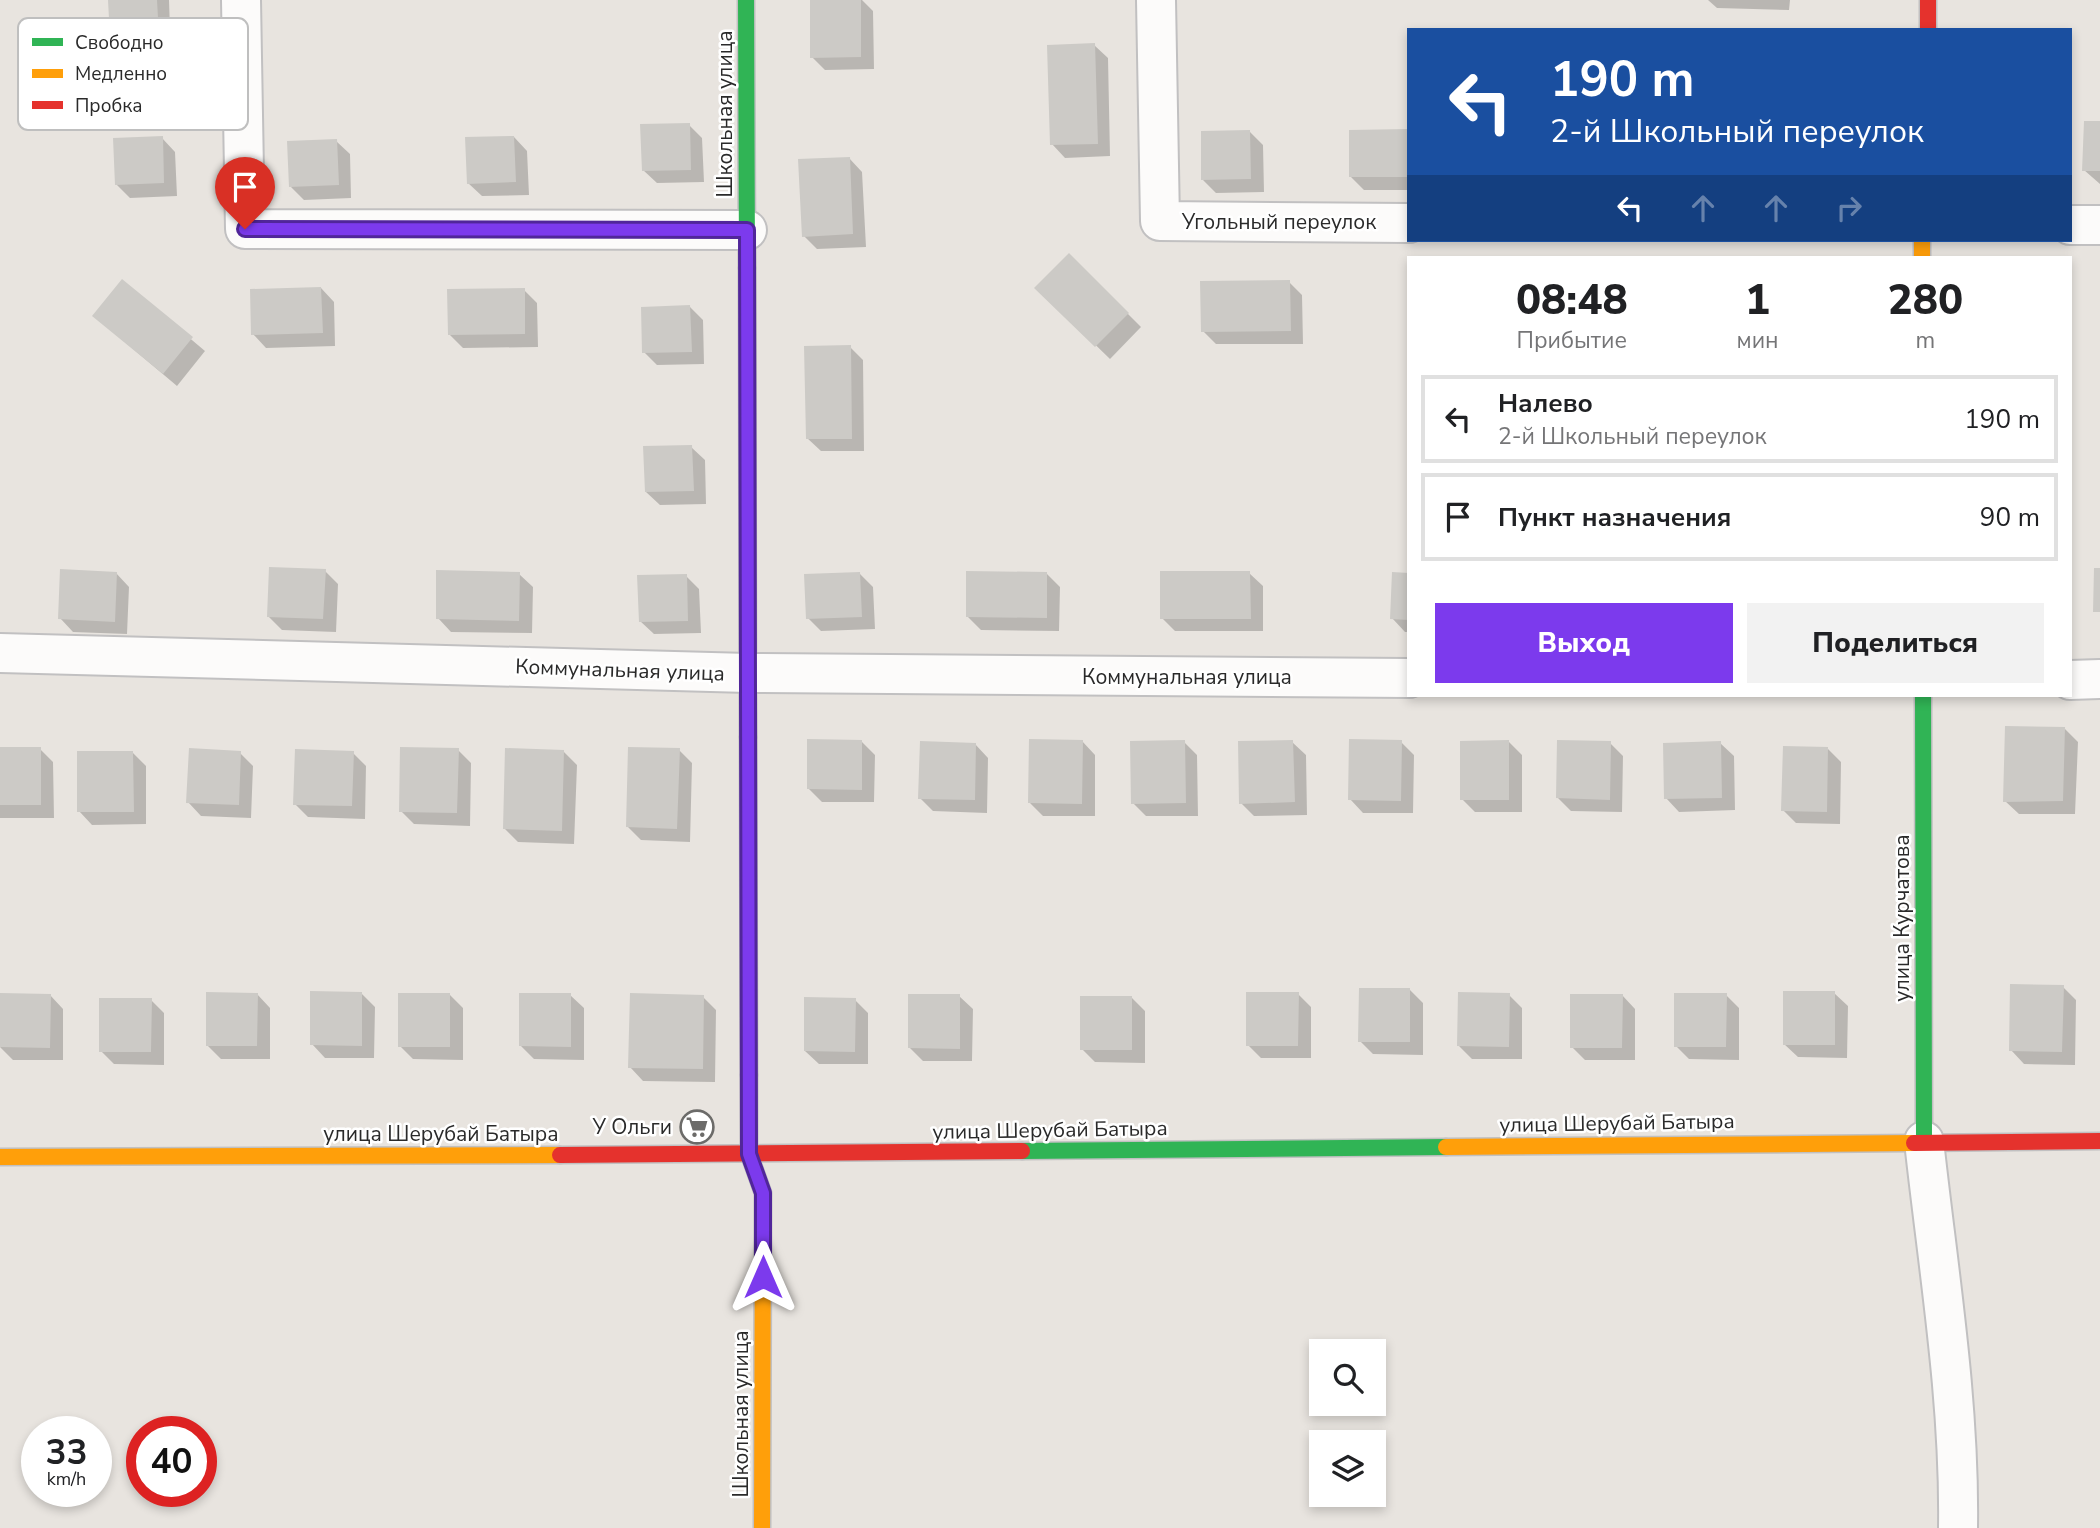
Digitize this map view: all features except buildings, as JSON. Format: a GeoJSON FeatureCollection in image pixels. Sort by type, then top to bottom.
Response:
{"type":"FeatureCollection","features":[{"type":"Feature","properties":{"kind":"street"},"geometry":{"type":"LineString","coordinates":[[241,0],[241,18]]}},
{"type":"Feature","properties":{"kind":"street","name":"Школьная улица"},"geometry":{"type":"LineString","coordinates":[[746,0],[749,1154],[763,1193],[762,1528]]}},
{"type":"Feature","properties":{"kind":"street","name":"Угольный переулок"},"geometry":{"type":"LineString","coordinates":[[1156,0],[1160,221],[1407,223]]}},
{"type":"Feature","properties":{"kind":"street"},"geometry":{"type":"LineString","coordinates":[[1927,28],[1928,0]]}},
{"type":"Feature","properties":{"kind":"street"},"geometry":{"type":"LineString","coordinates":[[243,130],[245,229],[747,230]]}},
{"type":"Feature","properties":{"kind":"street"},"geometry":{"type":"LineString","coordinates":[[2072,225],[2100,225]]}},
{"type":"Feature","properties":{"kind":"street","name":"Коммунальная улица"},"geometry":{"type":"LineString","coordinates":[[0,653],[748,673],[1407,678]]}},
{"type":"Feature","properties":{"kind":"street"},"geometry":{"type":"LineString","coordinates":[[2072,680],[2100,680]]}},
{"type":"Feature","properties":{"kind":"street","name":"улица Курчатова"},"geometry":{"type":"LineString","coordinates":[[1923,697],[1924,1141]]}},
{"type":"Feature","properties":{"kind":"street"},"geometry":{"type":"LineString","coordinates":[[1924,1141],[1948,1340],[1959,1493],[1958,1528]]}},
{"type":"Feature","properties":{"kind":"street","name":"улица Шерубай Батыра"},"geometry":{"type":"LineString","coordinates":[[0,1157],[749,1154],[2100,1141]]}},
{"type":"Feature","properties":{"kind":"traffic: fast"},"geometry":{"type":"LineString","coordinates":[[746,0],[747,268]]}},
{"type":"Feature","properties":{"kind":"traffic: fast"},"geometry":{"type":"LineString","coordinates":[[1923,697],[1924,1141]]}},
{"type":"Feature","properties":{"kind":"traffic: fast"},"geometry":{"type":"LineString","coordinates":[[748,737],[749,1075]]}},
{"type":"Feature","properties":{"kind":"traffic: fast"},"geometry":{"type":"LineString","coordinates":[[1022,1151],[1446,1147]]}},
{"type":"Feature","properties":{"kind":"traffic: slow"},"geometry":{"type":"LineString","coordinates":[[1922,242],[1922,256]]}},
{"type":"Feature","properties":{"kind":"traffic: slow"},"geometry":{"type":"LineString","coordinates":[[747,268],[748,737]]}},
{"type":"Feature","properties":{"kind":"traffic: slow"},"geometry":{"type":"LineString","coordinates":[[749,1075],[749,1154],[763,1193],[762,1528]]}},
{"type":"Feature","properties":{"kind":"traffic: slow"},"geometry":{"type":"LineString","coordinates":[[1446,1147],[1914,1143]]}},
{"type":"Feature","properties":{"kind":"traffic: slow"},"geometry":{"type":"LineString","coordinates":[[0,1157],[560,1155]]}},
{"type":"Feature","properties":{"kind":"traffic: jam"},"geometry":{"type":"LineString","coordinates":[[1928,0],[1928,28]]}},
{"type":"Feature","properties":{"kind":"traffic: jam"},"geometry":{"type":"LineString","coordinates":[[1914,1143],[2100,1141]]}},
{"type":"Feature","properties":{"kind":"traffic: jam"},"geometry":{"type":"LineString","coordinates":[[560,1155],[1022,1151]]}},
{"type":"Feature","properties":{"kind":"place","name":"У Ольги"},"geometry":{"type":"Point","coordinates":[697,1127]}},
{"type":"Feature","properties":{"kind":"route"},"geometry":{"type":"LineString","coordinates":[[245,229],[747,230],[749,1154],[763,1193],[763,1277]]}}]}
